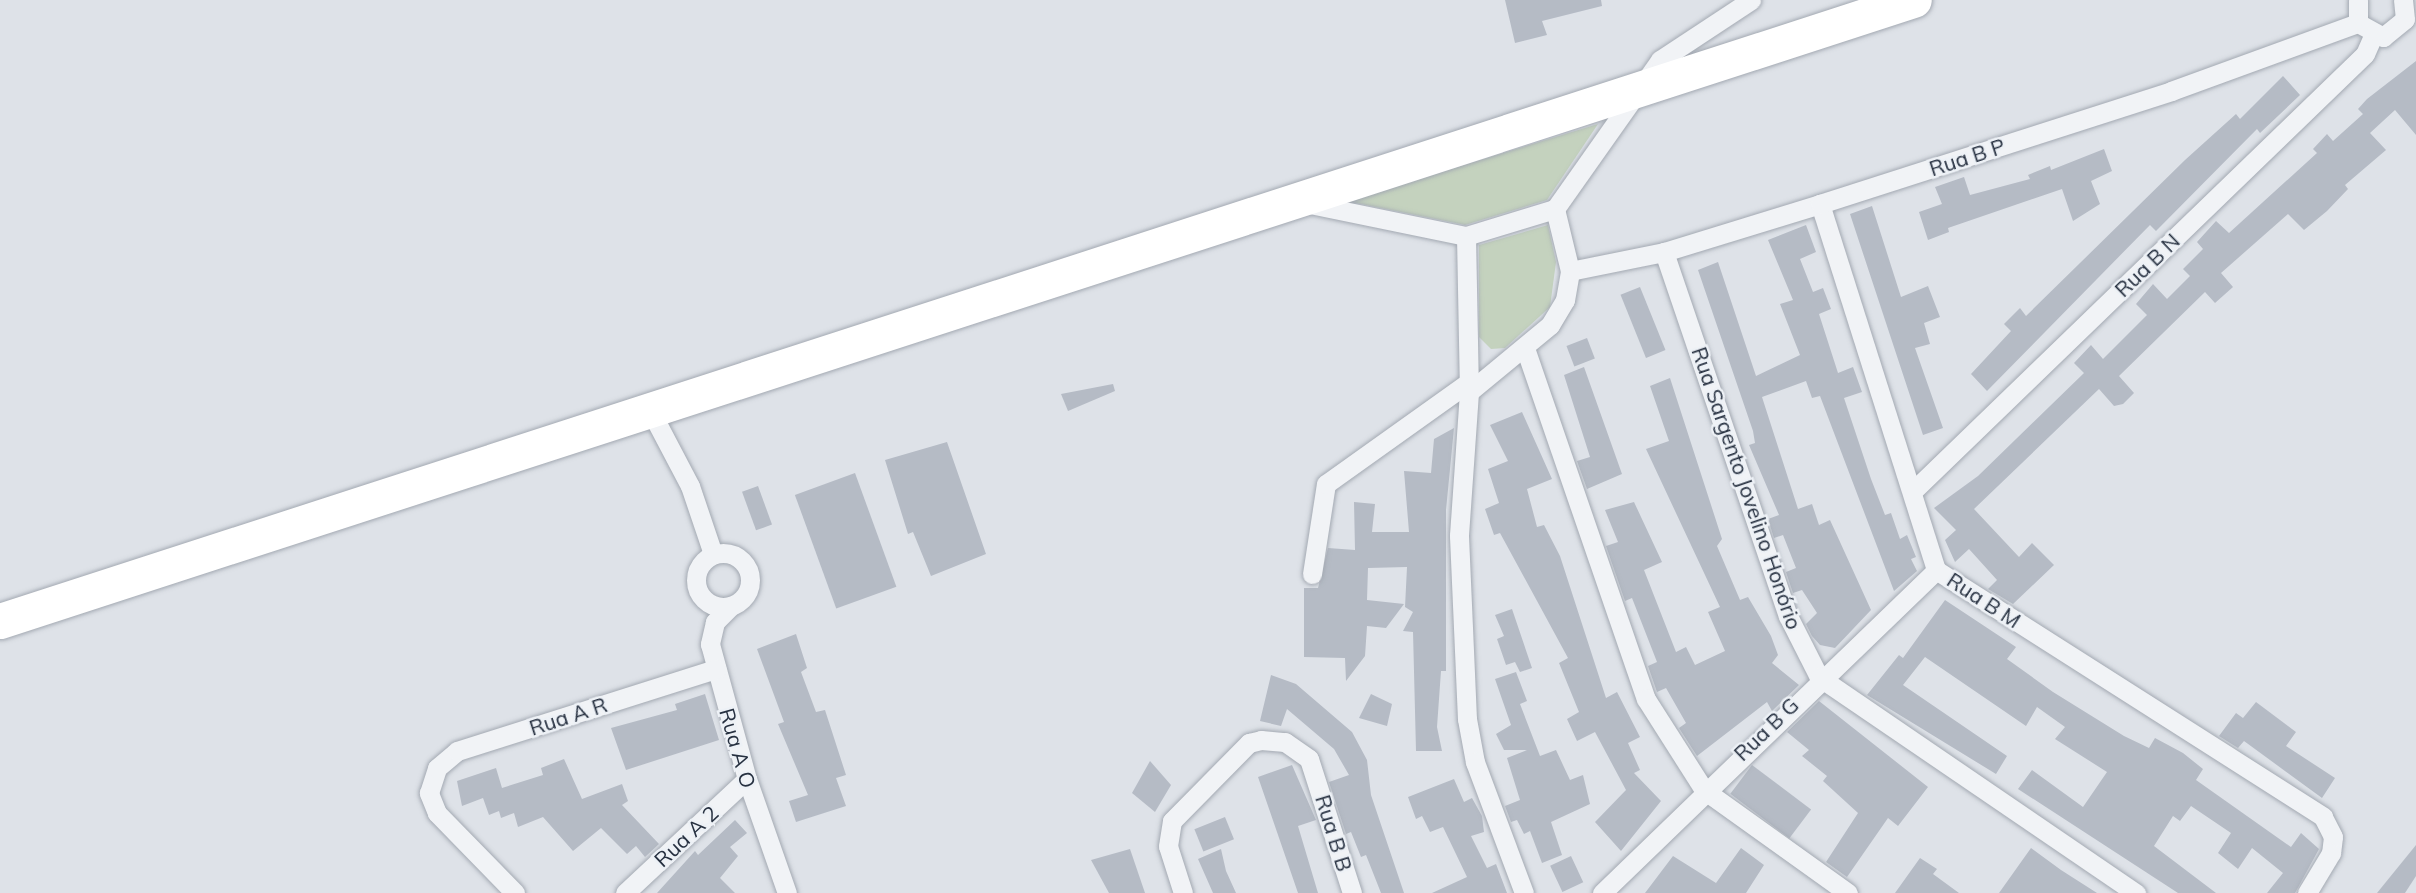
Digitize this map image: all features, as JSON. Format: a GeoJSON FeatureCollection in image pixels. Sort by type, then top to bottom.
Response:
{"type":"FeatureCollection","features":[{"type":"Feature","properties":{"kind":"highway"},"geometry":{"type":"LineString","coordinates":[[0,621],[649,408],[1298,202],[1914,0]]}},
{"type":"Feature","properties":{"kind":"street"},"geometry":{"type":"LineString","coordinates":[[1298,202],[1466,236],[1555,209],[1660,60],[1751,0]]}},
{"type":"Feature","properties":{"kind":"street"},"geometry":{"type":"LineString","coordinates":[[2358,0],[2366,30]]}},
{"type":"Feature","properties":{"kind":"street","name":"Rua B P"},"geometry":{"type":"LineString","coordinates":[[1570,271],[1664,252],[2366,30],[2400,27],[2403,0]]}},
{"type":"Feature","properties":{"kind":"street","name":"Rua B N"},"geometry":{"type":"LineString","coordinates":[[1914,490],[2365,54],[2366,30]]}},
{"type":"Feature","properties":{"kind":"street","name":"Rua B M"},"geometry":{"type":"LineString","coordinates":[[1820,204],[1914,490],[1936,570],[2323,817],[2333,838],[2332,853],[2307,893]]}},
{"type":"Feature","properties":{"kind":"street"},"geometry":{"type":"LineString","coordinates":[[1312,574],[1326,484],[1525,348],[1555,316],[1570,271],[1555,209]]}},
{"type":"Feature","properties":{"kind":"street"},"geometry":{"type":"LineString","coordinates":[[1466,236],[1469,387],[1460,536],[1467,719],[1475,762],[1524,893]]}},
{"type":"Feature","properties":{"kind":"street","name":"Rua Sargento Jovelino Honório"},"geometry":{"type":"LineString","coordinates":[[1664,252],[1788,616],[1819,677],[2136,893]]}},
{"type":"Feature","properties":{"kind":"street"},"geometry":{"type":"LineString","coordinates":[[1525,348],[1646,699],[1704,790],[1847,893]]}},
{"type":"Feature","properties":{"kind":"street"},"geometry":{"type":"LineString","coordinates":[[649,408],[690,486],[713,554]]}},
{"type":"Feature","properties":{"kind":"street"},"geometry":{"type":"LineString","coordinates":[[713,554],[696,572],[700,596],[717,607],[731,606]]}},
{"type":"Feature","properties":{"kind":"street"},"geometry":{"type":"LineString","coordinates":[[710,644],[715,622],[747,592],[748,571],[734,556],[713,554]]}},
{"type":"Feature","properties":{"kind":"street","name":"Rua B G"},"geometry":{"type":"LineString","coordinates":[[1602,893],[1819,677],[1936,570]]}},
{"type":"Feature","properties":{"kind":"street","name":"Rua A O"},"geometry":{"type":"LineString","coordinates":[[700,596],[716,669],[747,779],[787,893]]}},
{"type":"Feature","properties":{"kind":"street","name":"Rua A R"},"geometry":{"type":"LineString","coordinates":[[516,893],[438,813],[429,793],[431,779],[457,751],[716,669]]}},
{"type":"Feature","properties":{"kind":"street","name":"Rua B B"},"geometry":{"type":"LineString","coordinates":[[1183,893],[1172,861],[1169,833],[1178,810],[1249,743],[1272,740],[1292,745],[1309,759],[1352,893]]}},
{"type":"Feature","properties":{"kind":"street","name":"Rua A 2"},"geometry":{"type":"LineString","coordinates":[[625,893],[747,779]]}},
{"type":"Feature","properties":{"kind":"green space"},"geometry":{"type":"Polygon","coordinates":[[[1598,124],[1547,200],[1465,225],[1346,201],[1598,124]]]}},
{"type":"Feature","properties":{"kind":"green space"},"geometry":{"type":"Polygon","coordinates":[[[1548,225],[1556,262],[1550,307],[1505,348],[1491,349],[1479,337],[1479,245],[1548,225]]]}},
{"type":"Feature","properties":{"kind":"building"},"geometry":{"type":"Polygon","coordinates":[[[1505,0],[1601,0],[1602,6],[1542,21],[1547,35],[1515,43],[1505,0]]]}},
{"type":"Feature","properties":{"kind":"building"},"geometry":{"type":"Polygon","coordinates":[[[2416,61],[2416,135],[2395,110],[2370,133],[2386,150],[2345,185],[2348,189],[2327,211],[2304,230],[2288,214],[2221,273],[2233,287],[2215,303],[2205,292],[2119,376],[2134,393],[2123,404],[2114,406],[2099,389],[1974,509],[2019,557],[2032,543],[2054,565],[2013,604],[1988,589],[1997,580],[1969,549],[1955,562],[1945,540],[1956,530],[1934,508],[1978,476],[2084,373],[2074,363],[2091,345],[2103,359],[2147,315],[2136,304],[2153,284],[2167,299],[2190,276],[2183,269],[2203,249],[2197,242],[2216,221],[2229,233],[2317,153],[2313,149],[2327,134],[2333,141],[2363,114],[2358,109],[2367,99],[2416,61]]]}},
{"type":"Feature","properties":{"kind":"building"},"geometry":{"type":"Polygon","coordinates":[[[2283,76],[2300,95],[2260,133],[2257,129],[2156,231],[2150,225],[1987,391],[1971,374],[2011,331],[2004,324],[2020,308],[2026,316],[2185,160],[2236,114],[2240,119],[2283,76]]]}},
{"type":"Feature","properties":{"kind":"building"},"geometry":{"type":"Polygon","coordinates":[[[2104,149],[2112,171],[2091,181],[2100,204],[2073,221],[2062,189],[1948,228],[1949,232],[1928,240],[1919,212],[1942,204],[1935,187],[1964,177],[1970,195],[2030,179],[2028,175],[2050,166],[2051,170],[2104,149]]]}},
{"type":"Feature","properties":{"kind":"building"},"geometry":{"type":"Polygon","coordinates":[[[1872,206],[1901,297],[1928,286],[1940,317],[1924,323],[1930,344],[1915,348],[1943,428],[1923,435],[1850,214],[1872,206]]]}},
{"type":"Feature","properties":{"kind":"building"},"geometry":{"type":"Polygon","coordinates":[[[1806,225],[1816,252],[1800,259],[1813,292],[1823,288],[1831,309],[1819,314],[1838,373],[1853,367],[1862,392],[1844,398],[1885,515],[1891,513],[1900,539],[1907,535],[1916,557],[1911,559],[1917,571],[1894,591],[1820,396],[1812,398],[1806,381],[1762,397],[1798,509],[1812,504],[1819,525],[1830,520],[1871,610],[1835,648],[1820,645],[1812,636],[1806,624],[1817,613],[1802,590],[1793,593],[1786,572],[1796,568],[1783,535],[1774,538],[1768,519],[1779,515],[1749,445],[1755,443],[1753,431],[1698,270],[1718,262],[1756,376],[1800,355],[1780,304],[1793,300],[1768,240],[1806,225]]]}},
{"type":"Feature","properties":{"kind":"building"},"geometry":{"type":"Polygon","coordinates":[[[1640,287],[1665,350],[1646,358],[1621,295],[1640,287]]]}},
{"type":"Feature","properties":{"kind":"building"},"geometry":{"type":"Polygon","coordinates":[[[1587,338],[1595,359],[1574,366],[1566,346],[1587,338]]]}},
{"type":"Feature","properties":{"kind":"building"},"geometry":{"type":"Polygon","coordinates":[[[1584,367],[1622,474],[1587,489],[1577,461],[1590,457],[1564,375],[1584,367]]]}},
{"type":"Feature","properties":{"kind":"building"},"geometry":{"type":"Polygon","coordinates":[[[1670,378],[1722,539],[1717,546],[1740,600],[1748,597],[1771,636],[1778,655],[1772,663],[1799,685],[1772,711],[1767,702],[1697,756],[1679,728],[1686,723],[1666,688],[1657,692],[1648,666],[1657,662],[1632,598],[1625,601],[1606,546],[1618,542],[1605,510],[1634,502],[1662,562],[1644,570],[1676,652],[1686,647],[1695,665],[1725,651],[1708,612],[1720,607],[1646,449],[1669,441],[1650,386],[1670,378]]]}},
{"type":"Feature","properties":{"kind":"building"},"geometry":{"type":"Polygon","coordinates":[[[1113,384],[1115,391],[1068,411],[1061,394],[1113,384]]]}},
{"type":"Feature","properties":{"kind":"building"},"geometry":{"type":"Polygon","coordinates":[[[1522,412],[1552,479],[1527,489],[1537,527],[1544,525],[1560,556],[1606,698],[1617,692],[1640,737],[1628,743],[1640,770],[1634,773],[1661,801],[1621,851],[1595,822],[1626,790],[1595,732],[1577,741],[1567,719],[1579,712],[1559,663],[1568,658],[1500,533],[1494,535],[1485,509],[1499,503],[1488,469],[1508,461],[1490,425],[1522,412]]]}},
{"type":"Feature","properties":{"kind":"building"},"geometry":{"type":"Polygon","coordinates":[[[1454,428],[1446,510],[1446,671],[1441,671],[1437,727],[1442,751],[1416,751],[1413,632],[1403,631],[1413,612],[1405,607],[1407,567],[1368,568],[1367,600],[1404,604],[1386,628],[1367,626],[1365,656],[1346,681],[1345,658],[1304,657],[1304,588],[1318,588],[1328,548],[1355,550],[1354,502],[1375,504],[1372,532],[1409,532],[1404,471],[1431,473],[1434,439],[1454,428]]]}},
{"type":"Feature","properties":{"kind":"building"},"geometry":{"type":"Polygon","coordinates":[[[947,442],[986,554],[931,576],[913,532],[908,534],[885,460],[947,442]]]}},
{"type":"Feature","properties":{"kind":"building"},"geometry":{"type":"Polygon","coordinates":[[[855,473],[896,587],[836,609],[795,495],[855,473]]]}},
{"type":"Feature","properties":{"kind":"building"},"geometry":{"type":"Polygon","coordinates":[[[758,486],[772,525],[756,530],[742,492],[758,486]]]}},
{"type":"Feature","properties":{"kind":"building"},"geometry":{"type":"Polygon","coordinates":[[[1945,600],[2016,647],[2007,659],[2053,692],[2124,736],[2149,748],[2155,738],[2183,753],[2203,769],[2196,780],[2291,847],[2301,833],[2319,849],[2295,893],[2267,893],[2283,873],[2252,848],[2238,869],[2218,853],[2231,833],[2191,806],[2180,821],[2173,816],[2154,846],[2216,893],[2178,893],[2018,789],[2032,770],[2083,807],[2107,772],[2055,739],[2065,727],[2037,707],[2026,726],[1925,657],[1903,685],[2007,756],[1996,774],[1867,695],[1899,655],[1903,658],[1945,600]]]}},
{"type":"Feature","properties":{"kind":"building"},"geometry":{"type":"Polygon","coordinates":[[[1512,609],[1532,668],[1520,672],[1515,662],[1506,665],[1497,639],[1504,636],[1495,615],[1512,609]]]}},
{"type":"Feature","properties":{"kind":"building"},"geometry":{"type":"Polygon","coordinates":[[[796,634],[807,668],[801,672],[816,712],[825,710],[846,775],[836,778],[846,806],[796,822],[789,801],[808,795],[778,724],[784,722],[757,649],[796,634]]]}},
{"type":"Feature","properties":{"kind":"building"},"geometry":{"type":"Polygon","coordinates":[[[1516,672],[1527,701],[1520,704],[1540,756],[1556,750],[1570,780],[1583,775],[1590,804],[1551,822],[1562,855],[1542,863],[1530,831],[1524,834],[1517,820],[1511,822],[1505,806],[1520,800],[1507,758],[1527,750],[1504,750],[1496,734],[1511,725],[1495,679],[1516,672]]]}},
{"type":"Feature","properties":{"kind":"building"},"geometry":{"type":"Polygon","coordinates":[[[1271,675],[1296,684],[1352,732],[1367,760],[1371,795],[1404,893],[1381,893],[1366,855],[1361,857],[1351,832],[1346,834],[1329,782],[1349,775],[1334,749],[1287,709],[1281,726],[1260,721],[1271,675]]]}},
{"type":"Feature","properties":{"kind":"building"},"geometry":{"type":"Polygon","coordinates":[[[705,694],[719,740],[626,770],[611,728],[677,710],[675,704],[705,694]]]}},
{"type":"Feature","properties":{"kind":"building"},"geometry":{"type":"Polygon","coordinates":[[[1371,694],[1392,704],[1387,726],[1359,718],[1371,694]]]}},
{"type":"Feature","properties":{"kind":"building"},"geometry":{"type":"Polygon","coordinates":[[[1819,701],[1928,787],[1898,826],[1888,818],[1847,877],[1826,862],[1858,813],[1823,781],[1827,776],[1802,756],[1809,750],[1787,732],[1819,701]]]}},
{"type":"Feature","properties":{"kind":"building"},"geometry":{"type":"Polygon","coordinates":[[[2256,702],[2296,732],[2286,746],[2335,778],[2322,798],[2244,741],[2238,748],[2219,736],[2236,713],[2243,718],[2256,702]]]}},
{"type":"Feature","properties":{"kind":"building"},"geometry":{"type":"Polygon","coordinates":[[[564,759],[582,799],[622,784],[628,801],[622,805],[659,844],[645,857],[636,846],[627,854],[601,828],[573,851],[543,817],[518,827],[514,813],[501,818],[499,811],[489,815],[483,798],[462,806],[457,781],[496,768],[502,788],[543,775],[541,768],[564,759]]]}},
{"type":"Feature","properties":{"kind":"building"},"geometry":{"type":"Polygon","coordinates":[[[1150,761],[1171,785],[1155,812],[1132,793],[1150,761]]]}},
{"type":"Feature","properties":{"kind":"building"},"geometry":{"type":"Polygon","coordinates":[[[1292,765],[1316,820],[1298,826],[1318,893],[1298,893],[1258,777],[1292,765]]]}},
{"type":"Feature","properties":{"kind":"building"},"geometry":{"type":"Polygon","coordinates":[[[1752,765],[1811,810],[1789,838],[1730,794],[1752,765]]]}},
{"type":"Feature","properties":{"kind":"building"},"geometry":{"type":"Polygon","coordinates":[[[1454,779],[1464,802],[1472,798],[1482,816],[1484,832],[1471,836],[1487,868],[1496,864],[1507,893],[1432,893],[1467,877],[1443,827],[1430,832],[1422,816],[1416,819],[1408,797],[1454,779]]]}},
{"type":"Feature","properties":{"kind":"building"},"geometry":{"type":"Polygon","coordinates":[[[1225,817],[1234,839],[1203,852],[1194,829],[1225,817]]]}},
{"type":"Feature","properties":{"kind":"building"},"geometry":{"type":"Polygon","coordinates":[[[735,820],[747,833],[730,847],[738,856],[720,878],[735,893],[657,893],[695,851],[698,855],[735,820]]]}},
{"type":"Feature","properties":{"kind":"building"},"geometry":{"type":"Polygon","coordinates":[[[2416,845],[2416,876],[2405,893],[2377,893],[2416,845]]]}},
{"type":"Feature","properties":{"kind":"building"},"geometry":{"type":"Polygon","coordinates":[[[1741,848],[1764,865],[1746,893],[1645,893],[1673,856],[1716,883],[1741,848]]]}},
{"type":"Feature","properties":{"kind":"building"},"geometry":{"type":"Polygon","coordinates":[[[2031,848],[2061,870],[2097,893],[1999,893],[2031,848]]]}},
{"type":"Feature","properties":{"kind":"building"},"geometry":{"type":"Polygon","coordinates":[[[1130,849],[1145,893],[1109,893],[1091,860],[1130,849]]]}},
{"type":"Feature","properties":{"kind":"building"},"geometry":{"type":"Polygon","coordinates":[[[1221,849],[1226,871],[1236,893],[1213,893],[1198,859],[1221,849]]]}},
{"type":"Feature","properties":{"kind":"building"},"geometry":{"type":"Polygon","coordinates":[[[1571,856],[1583,882],[1562,892],[1550,866],[1571,856]]]}},
{"type":"Feature","properties":{"kind":"building"},"geometry":{"type":"Polygon","coordinates":[[[1920,858],[1937,869],[1933,874],[1959,893],[1895,893],[1920,858]]]}}]}
